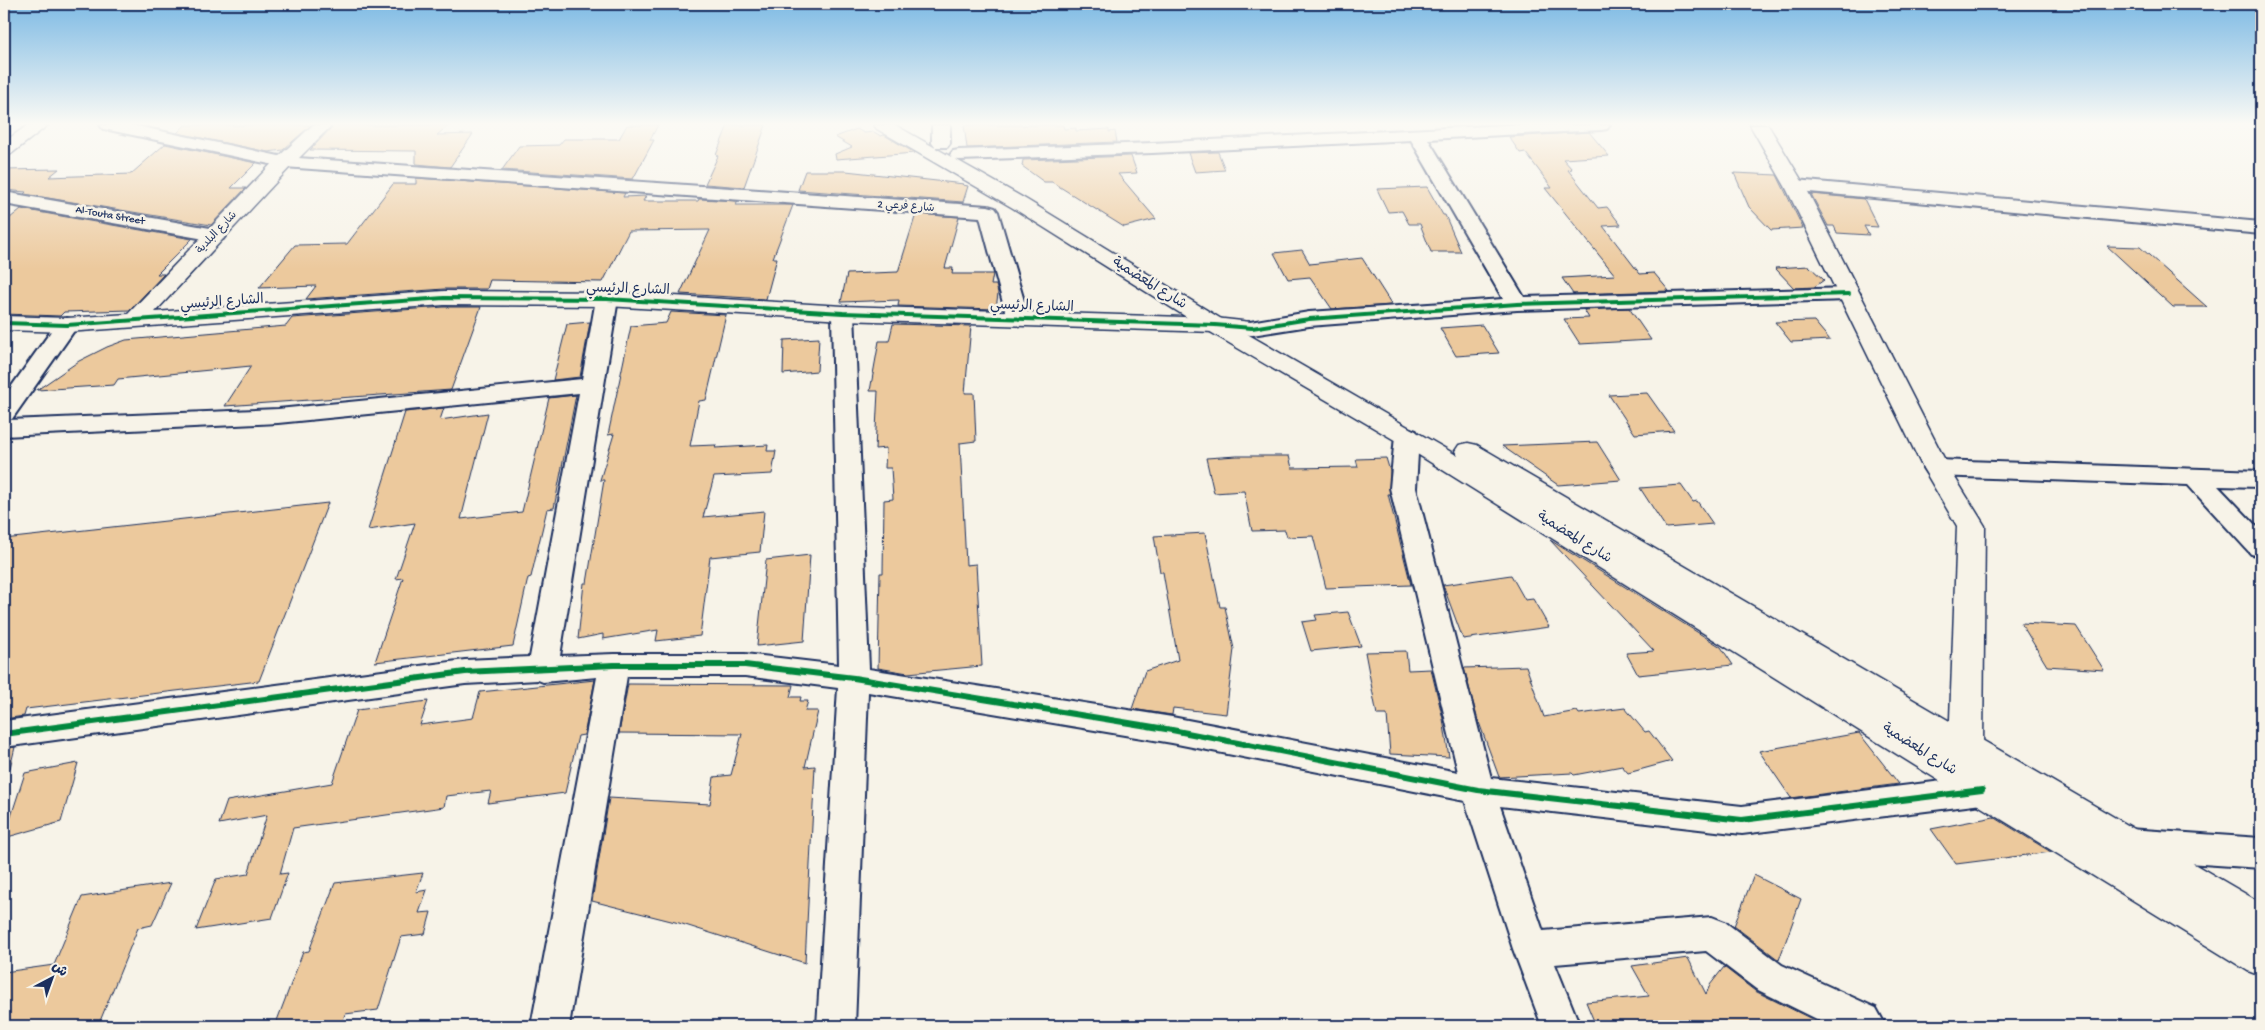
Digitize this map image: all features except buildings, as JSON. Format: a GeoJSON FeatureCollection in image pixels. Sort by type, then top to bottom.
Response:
{"type":"FeatureCollection","features":[{"type":"Feature","properties":{"kind":"main road","name":"شارع البلدية"},"geometry":{"type":"LineString","coordinates":[[134,321],[274,173]]}},
{"type":"Feature","properties":{"kind":"main road","name":"شارع المعضمية"},"geometry":{"type":"LineString","coordinates":[[966,173],[1020,204],[1215,325],[1377,408],[1407,436],[1982,790],[2261,958]]}},
{"type":"Feature","properties":{"kind":"main road","name":"شارع المعضمية"},"geometry":{"type":"LineString","coordinates":[[999,173],[1252,328],[1377,408],[1966,747],[2261,923]]}},
{"type":"Feature","properties":{"kind":"main road"},"geometry":{"type":"LineString","coordinates":[[1787,173],[1850,294],[1936,468],[1972,526],[1966,747]]}},
{"type":"Feature","properties":{"kind":"main road","name":"الشارع الرئيسي"},"geometry":{"type":"LineString","coordinates":[[4,323],[67,325],[444,298],[607,299],[843,313],[1215,325],[1252,328]]}},
{"type":"Feature","properties":{"kind":"street","name":"شارع فرعي 2"},"geometry":{"type":"LineString","coordinates":[[440,173],[988,212],[1018,318]]}},
{"type":"Feature","properties":{"kind":"street"},"geometry":{"type":"LineString","coordinates":[[1439,173],[1517,304]]}},
{"type":"Feature","properties":{"kind":"street"},"geometry":{"type":"LineString","coordinates":[[1795,186],[2261,228]]}},
{"type":"Feature","properties":{"kind":"street","name":"Al-Touta Street"},"geometry":{"type":"LineString","coordinates":[[4,198],[216,235]]}},
{"type":"Feature","properties":{"kind":"street"},"geometry":{"type":"LineString","coordinates":[[1252,328],[1309,319],[1517,304],[1850,294]]}},
{"type":"Feature","properties":{"kind":"street"},"geometry":{"type":"LineString","coordinates":[[543,670],[607,299]]}},
{"type":"Feature","properties":{"kind":"street"},"geometry":{"type":"LineString","coordinates":[[836,1026],[854,678],[843,313]]}},
{"type":"Feature","properties":{"kind":"street"},"geometry":{"type":"LineString","coordinates":[[4,414],[67,325]]}},
{"type":"Feature","properties":{"kind":"street"},"geometry":{"type":"LineString","coordinates":[[4,428],[278,416],[592,385]]}},
{"type":"Feature","properties":{"kind":"street"},"geometry":{"type":"LineString","coordinates":[[1407,436],[1403,488],[1478,790],[1531,949],[1561,1026]]}},
{"type":"Feature","properties":{"kind":"street"},"geometry":{"type":"LineString","coordinates":[[1936,468],[2261,479]]}},
{"type":"Feature","properties":{"kind":"street"},"geometry":{"type":"LineString","coordinates":[[2195,477],[2261,547]]}},
{"type":"Feature","properties":{"kind":"street"},"geometry":{"type":"LineString","coordinates":[[550,1026],[614,665]]}},
{"type":"Feature","properties":{"kind":"street"},"geometry":{"type":"LineString","coordinates":[[4,734],[466,672],[543,670],[614,665],[745,665],[854,678],[1172,730],[1478,790],[1742,820],[1982,790]]}},
{"type":"Feature","properties":{"kind":"street"},"geometry":{"type":"LineString","coordinates":[[2127,844],[2261,853]]}},
{"type":"Feature","properties":{"kind":"street"},"geometry":{"type":"LineString","coordinates":[[1531,949],[1712,934],[1769,977],[1821,1004],[1863,1021],[1867,1026]]}},
{"type":"Feature","properties":{"kind":"cycle path"},"geometry":{"type":"LineString","coordinates":[[4,323],[67,325],[444,298],[607,299],[843,313],[1215,325],[1252,328],[1309,319],[1517,304],[1849,294]]}},
{"type":"Feature","properties":{"kind":"cycle path"},"geometry":{"type":"LineString","coordinates":[[4,734],[465,672],[614,665],[745,665],[854,678],[1172,730],[1478,790],[1742,820],[1982,790]]}}]}
